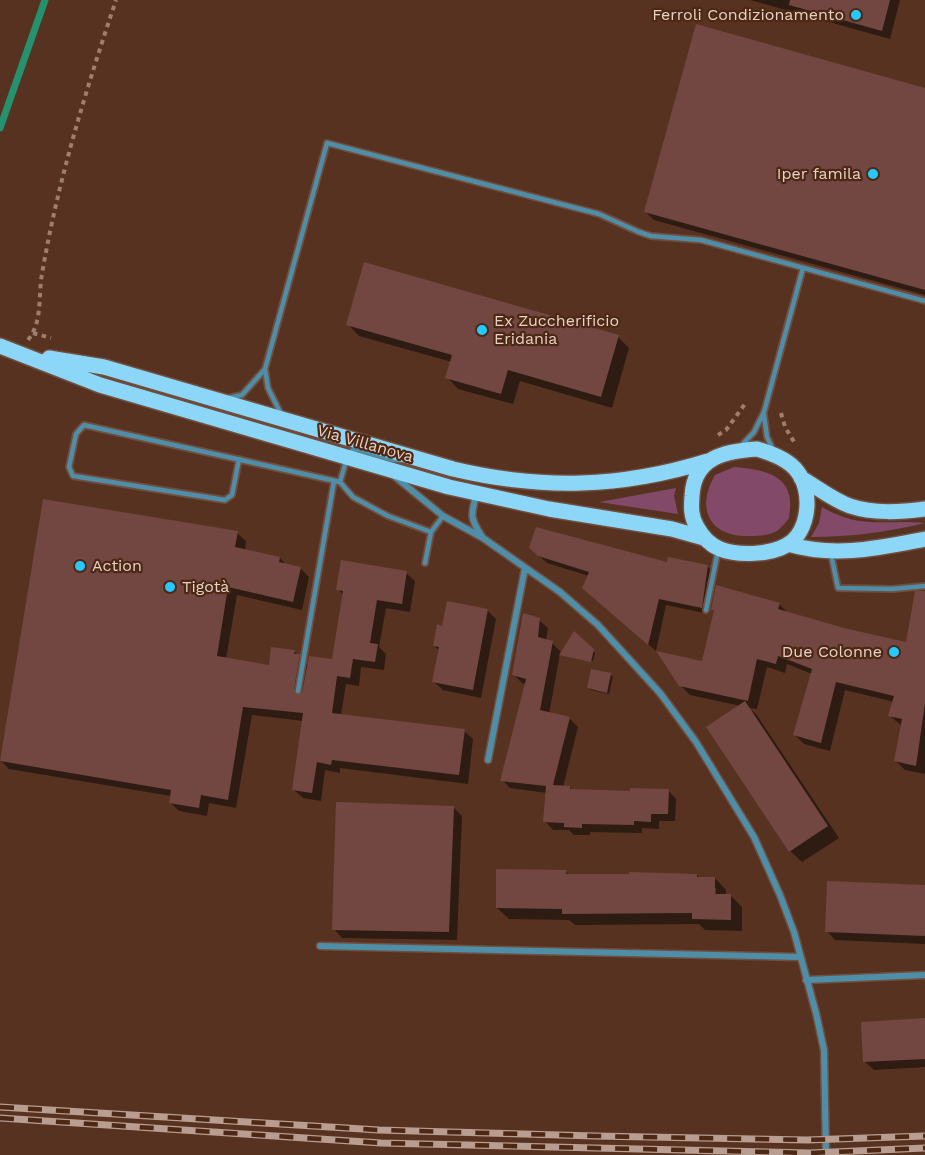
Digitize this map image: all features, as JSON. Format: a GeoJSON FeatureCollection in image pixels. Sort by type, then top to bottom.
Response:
{"type":"FeatureCollection","features":[{"type":"Feature","properties":{"kind":"main road","name":"Via Villanova"},"geometry":{"type":"LineString","coordinates":[[0,346],[100,385],[387,470],[549,509],[672,529],[704,538]]}},
{"type":"Feature","properties":{"kind":"main road","name":"Via Villanova"},"geometry":{"type":"LineString","coordinates":[[21,353],[104,367],[453,469],[523,483],[625,481],[665,474],[708,461]]}},
{"type":"Feature","properties":{"kind":"main road"},"geometry":{"type":"LineString","coordinates":[[758,449],[776,456],[796,470],[807,495],[804,521],[797,535],[788,544],[762,552],[730,552],[719,549],[704,538],[692,518],[691,508],[692,490],[698,473],[708,461],[738,450],[758,449]]}},
{"type":"Feature","properties":{"kind":"main road"},"geometry":{"type":"LineString","coordinates":[[801,478],[848,505],[874,510],[925,509]]}},
{"type":"Feature","properties":{"kind":"main road"},"geometry":{"type":"LineString","coordinates":[[788,544],[830,552],[925,539]]}},
{"type":"Feature","properties":{"kind":"street"},"geometry":{"type":"LineString","coordinates":[[387,470],[443,516],[483,538],[560,592],[598,625],[660,693],[696,742],[753,837],[780,895],[794,932],[824,1050],[826,1155]]}},
{"type":"Feature","properties":{"kind":"street"},"geometry":{"type":"LineString","coordinates":[[477,493],[471,513],[473,523],[483,538]]}},
{"type":"Feature","properties":{"kind":"street"},"geometry":{"type":"LineString","coordinates":[[488,760],[525,568]]}},
{"type":"Feature","properties":{"kind":"street"},"geometry":{"type":"LineString","coordinates":[[320,946],[800,957]]}},
{"type":"Feature","properties":{"kind":"street"},"geometry":{"type":"LineString","coordinates":[[806,980],[925,975]]}},
{"type":"Feature","properties":{"kind":"lane"},"geometry":{"type":"LineString","coordinates":[[214,399],[242,395],[265,369],[327,143],[599,214],[645,234],[701,240],[925,301]]}},
{"type":"Feature","properties":{"kind":"lane"},"geometry":{"type":"LineString","coordinates":[[738,450],[754,432],[764,412],[803,268]]}},
{"type":"Feature","properties":{"kind":"lane"},"geometry":{"type":"LineString","coordinates":[[265,369],[272,399],[284,419]]}},
{"type":"Feature","properties":{"kind":"lane"},"geometry":{"type":"LineString","coordinates":[[764,412],[767,436],[776,456]]}},
{"type":"Feature","properties":{"kind":"lane"},"geometry":{"type":"LineString","coordinates":[[239,459],[232,495],[225,500],[73,476],[69,467],[76,434],[84,425],[239,459],[337,481],[353,497],[388,516],[431,532]]}},
{"type":"Feature","properties":{"kind":"lane"},"geometry":{"type":"LineString","coordinates":[[298,691],[337,481],[349,452],[353,450],[394,460],[402,460],[411,456]]}},
{"type":"Feature","properties":{"kind":"lane"},"geometry":{"type":"LineString","coordinates":[[425,563],[431,532],[443,516]]}},
{"type":"Feature","properties":{"kind":"lane"},"geometry":{"type":"LineString","coordinates":[[706,610],[719,549]]}},
{"type":"Feature","properties":{"kind":"lane"},"geometry":{"type":"LineString","coordinates":[[830,552],[838,588],[892,589],[925,586]]}},
{"type":"Feature","properties":{"kind":"path"},"geometry":{"type":"LineString","coordinates":[[21,353],[33,333],[40,309],[40,287],[49,234],[65,162],[84,95],[116,0]]}},
{"type":"Feature","properties":{"kind":"path"},"geometry":{"type":"LineString","coordinates":[[33,333],[56,340]]}},
{"type":"Feature","properties":{"kind":"path"},"geometry":{"type":"LineString","coordinates":[[709,441],[726,430],[745,404]]}},
{"type":"Feature","properties":{"kind":"path"},"geometry":{"type":"LineString","coordinates":[[781,413],[785,427],[803,453]]}},
{"type":"Feature","properties":{"kind":"shaded area"},"geometry":{"type":"Polygon","coordinates":[[[734,467],[768,473],[784,484],[789,493],[789,518],[777,531],[762,536],[734,535],[723,531],[709,517],[706,498],[715,475],[734,467]]]}},
{"type":"Feature","properties":{"kind":"shaded area"},"geometry":{"type":"Polygon","coordinates":[[[676,488],[674,496],[678,514],[599,502],[676,488]]]}},
{"type":"Feature","properties":{"kind":"shaded area"},"geometry":{"type":"Polygon","coordinates":[[[822,507],[849,519],[861,521],[925,523],[868,533],[811,537],[819,523],[822,507]]]}},
{"type":"Feature","properties":{"kind":"building","name":"Ferroli Condizionamento"},"geometry":{"type":"Polygon","coordinates":[[[790,0],[890,0],[882,31],[789,5],[790,0]]]}},
{"type":"Feature","properties":{"kind":"building"},"geometry":{"type":"Polygon","coordinates":[[[696,24],[925,88],[925,290],[644,212],[696,24]]]}},
{"type":"Feature","properties":{"kind":"building","name":"Ex Zuccherificio Eridania"},"geometry":{"type":"Polygon","coordinates":[[[364,262],[619,335],[601,397],[508,370],[501,394],[445,378],[452,355],[346,325],[364,262]]]}},
{"type":"Feature","properties":{"kind":"building"},"geometry":{"type":"Polygon","coordinates":[[[43,499],[238,531],[235,547],[280,557],[279,562],[301,567],[293,602],[228,587],[217,656],[269,665],[271,647],[295,650],[294,654],[300,654],[294,690],[297,695],[302,692],[309,656],[332,659],[343,591],[336,590],[341,560],[407,571],[402,604],[377,600],[370,643],[378,644],[375,662],[353,659],[350,678],[337,676],[332,713],[465,729],[459,775],[332,760],[331,765],[317,762],[312,793],[292,790],[303,713],[243,707],[228,800],[201,795],[199,808],[169,803],[171,790],[0,761],[43,499]]]}},
{"type":"Feature","properties":{"kind":"building"},"geometry":{"type":"Polygon","coordinates":[[[536,527],[667,562],[668,557],[708,565],[702,608],[659,599],[648,645],[582,588],[589,572],[538,556],[529,548],[536,527]]]}},
{"type":"Feature","properties":{"kind":"building"},"geometry":{"type":"Polygon","coordinates":[[[716,585],[780,603],[778,609],[844,628],[906,642],[915,591],[925,591],[925,703],[916,766],[894,761],[902,719],[888,716],[894,696],[836,682],[821,743],[793,735],[812,669],[778,656],[776,664],[757,659],[748,701],[679,686],[656,651],[702,661],[714,610],[711,610],[716,585]]]}},
{"type":"Feature","properties":{"kind":"building"},"geometry":{"type":"Polygon","coordinates":[[[447,601],[488,609],[473,690],[432,682],[439,647],[433,646],[437,624],[442,626],[447,601]]]}},
{"type":"Feature","properties":{"kind":"building"},"geometry":{"type":"Polygon","coordinates":[[[523,613],[540,618],[538,637],[553,641],[540,710],[570,717],[553,785],[570,786],[570,789],[630,791],[630,788],[669,789],[668,814],[651,814],[651,822],[634,821],[634,825],[582,824],[582,828],[564,827],[564,823],[543,822],[546,786],[500,781],[526,679],[512,675],[523,613]]]}},
{"type":"Feature","properties":{"kind":"building"},"geometry":{"type":"Polygon","coordinates":[[[574,631],[594,649],[591,662],[559,655],[574,631]]]}},
{"type":"Feature","properties":{"kind":"building"},"geometry":{"type":"Polygon","coordinates":[[[591,669],[611,673],[607,693],[587,688],[591,669]]]}},
{"type":"Feature","properties":{"kind":"building"},"geometry":{"type":"Polygon","coordinates":[[[745,701],[828,826],[789,852],[706,727],[745,701]]]}},
{"type":"Feature","properties":{"kind":"building"},"geometry":{"type":"Polygon","coordinates":[[[336,802],[454,806],[449,932],[332,930],[336,802]]]}},
{"type":"Feature","properties":{"kind":"building"},"geometry":{"type":"Polygon","coordinates":[[[496,869],[566,870],[566,874],[629,874],[629,872],[697,874],[697,877],[715,877],[715,894],[731,894],[731,920],[692,919],[692,913],[562,914],[562,909],[496,908],[496,869]]]}},
{"type":"Feature","properties":{"kind":"building"},"geometry":{"type":"Polygon","coordinates":[[[827,881],[925,885],[925,936],[825,932],[827,881]]]}},
{"type":"Feature","properties":{"kind":"building"},"geometry":{"type":"Polygon","coordinates":[[[925,1018],[925,1059],[863,1062],[861,1022],[925,1018]]]}},
{"type":"Feature","properties":{"kind":"waterway"},"geometry":{"type":"LineString","coordinates":[[0,128],[45,0]]}},
{"type":"Feature","properties":{"kind":"railway"},"geometry":{"type":"LineString","coordinates":[[0,1107],[379,1130],[807,1140],[925,1136]]}},
{"type":"Feature","properties":{"kind":"railway"},"geometry":{"type":"LineString","coordinates":[[0,1118],[381,1143],[810,1153],[925,1148]]}},
{"type":"Feature","properties":{"kind":"place","name":"Ferroli Condizionamento"},"geometry":{"type":"Point","coordinates":[856,15]}},
{"type":"Feature","properties":{"kind":"place","name":"Iper famila"},"geometry":{"type":"Point","coordinates":[873,174]}},
{"type":"Feature","properties":{"kind":"place","name":"Ex Zuccherificio Eridania"},"geometry":{"type":"Point","coordinates":[482,330]}},
{"type":"Feature","properties":{"kind":"place","name":"Action"},"geometry":{"type":"Point","coordinates":[80,566]}},
{"type":"Feature","properties":{"kind":"place","name":"Tigotà"},"geometry":{"type":"Point","coordinates":[170,587]}},
{"type":"Feature","properties":{"kind":"place","name":"Due Colonne"},"geometry":{"type":"Point","coordinates":[894,652]}}]}
